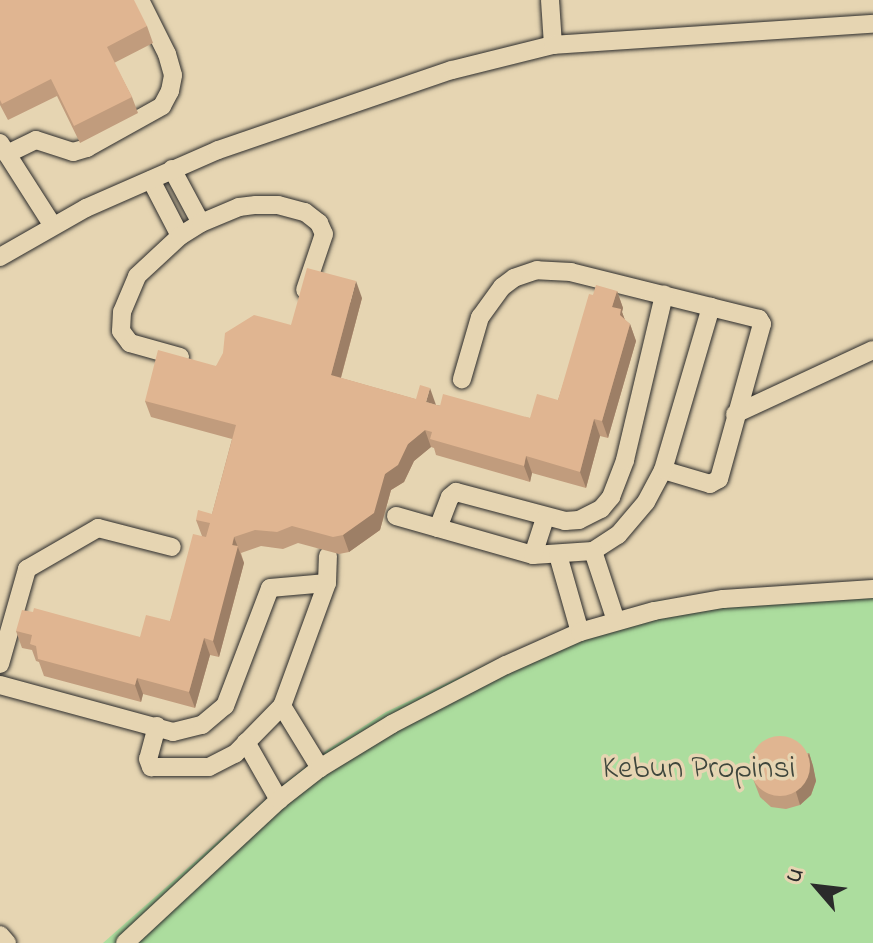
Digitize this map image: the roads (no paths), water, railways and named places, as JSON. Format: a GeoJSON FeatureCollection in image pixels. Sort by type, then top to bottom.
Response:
{"type":"FeatureCollection","features":[{"type":"Feature","properties":{"kind":"lane"},"geometry":{"type":"LineString","coordinates":[[53,226],[4,148],[36,140],[73,152],[87,148],[162,106],[170,91],[173,75],[167,54],[140,0]]}},
{"type":"Feature","properties":{"kind":"lane"},"geometry":{"type":"LineString","coordinates":[[550,0],[553,45]]}},
{"type":"Feature","properties":{"kind":"lane"},"geometry":{"type":"LineString","coordinates":[[0,257],[53,226],[172,169],[452,70],[553,45],[872,19]]}},
{"type":"Feature","properties":{"kind":"lane"},"geometry":{"type":"LineString","coordinates":[[172,169],[201,223]]}},
{"type":"Feature","properties":{"kind":"lane"},"geometry":{"type":"LineString","coordinates":[[151,180],[180,236]]}},
{"type":"Feature","properties":{"kind":"lane"},"geometry":{"type":"LineString","coordinates":[[205,364],[130,343],[121,331],[128,290],[153,259],[201,223],[239,207],[278,205],[295,207],[319,223],[324,234],[298,308]]}},
{"type":"Feature","properties":{"kind":"lane"},"geometry":{"type":"LineString","coordinates":[[462,379],[480,317],[502,287],[514,278],[537,270],[571,272],[759,319],[762,324],[716,484],[663,470]]}},
{"type":"Feature","properties":{"kind":"lane"},"geometry":{"type":"LineString","coordinates":[[438,528],[450,497],[456,492],[545,518],[579,520],[601,509],[611,497],[625,460],[664,295]]}},
{"type":"Feature","properties":{"kind":"lane"},"geometry":{"type":"LineString","coordinates":[[396,516],[533,555],[593,551],[618,535],[646,502],[663,470],[711,307]]}},
{"type":"Feature","properties":{"kind":"lane"},"geometry":{"type":"LineString","coordinates":[[735,414],[873,350]]}},
{"type":"Feature","properties":{"kind":"lane"},"geometry":{"type":"LineString","coordinates":[[533,555],[545,518]]}},
{"type":"Feature","properties":{"kind":"lane"},"geometry":{"type":"LineString","coordinates":[[0,664],[27,569],[98,528],[172,547]]}},
{"type":"Feature","properties":{"kind":"lane"},"geometry":{"type":"LineString","coordinates":[[593,551],[616,621]]}},
{"type":"Feature","properties":{"kind":"lane"},"geometry":{"type":"LineString","coordinates":[[558,555],[580,632]]}},
{"type":"Feature","properties":{"kind":"lane"},"geometry":{"type":"LineString","coordinates":[[157,726],[148,759],[151,767],[209,767],[235,754],[282,706],[327,583],[328,556]]}},
{"type":"Feature","properties":{"kind":"lane"},"geometry":{"type":"LineString","coordinates":[[0,685],[173,732],[194,728],[225,706],[270,588],[282,584],[327,583]]}},
{"type":"Feature","properties":{"kind":"lane"},"geometry":{"type":"LineString","coordinates":[[125,943],[279,800],[320,768],[392,724],[506,665],[580,632],[616,621],[723,599],[873,589]]}},
{"type":"Feature","properties":{"kind":"lane"},"geometry":{"type":"LineString","coordinates":[[282,706],[320,768]]}},
{"type":"Feature","properties":{"kind":"lane"},"geometry":{"type":"LineString","coordinates":[[246,742],[279,800]]}},
{"type":"Feature","properties":{"kind":"lane"},"geometry":{"type":"LineString","coordinates":[[0,935],[7,943]]}},
{"type":"Feature","properties":{"kind":"park label","name":"Kebun Propinsi"},"geometry":{"type":"Point","coordinates":[699,770]}}]}
